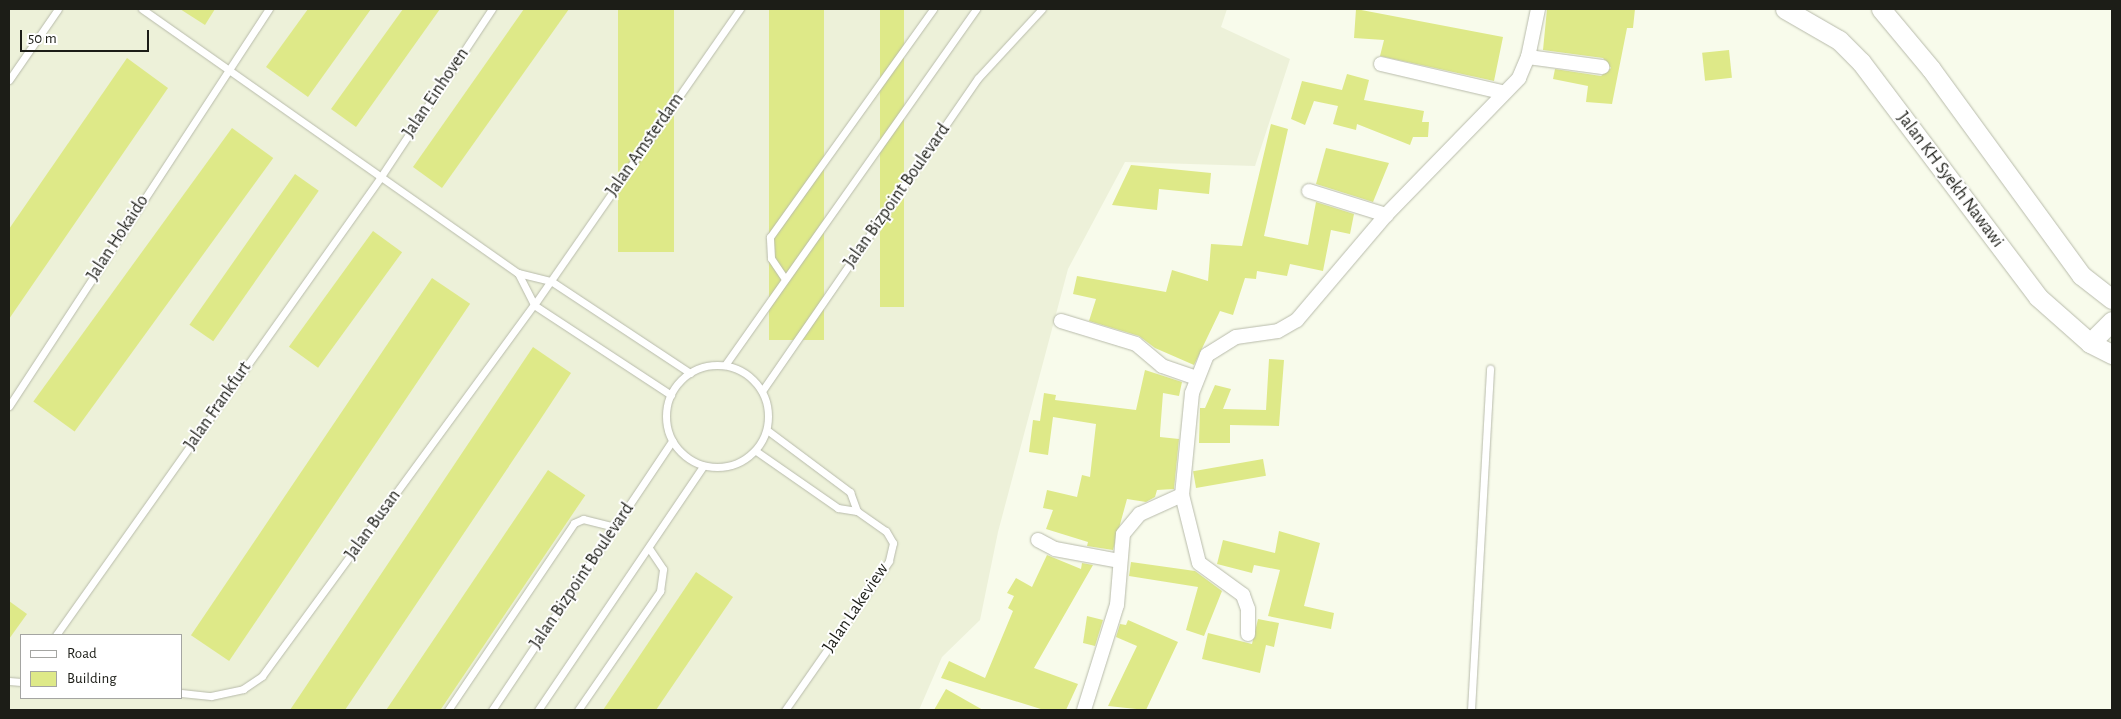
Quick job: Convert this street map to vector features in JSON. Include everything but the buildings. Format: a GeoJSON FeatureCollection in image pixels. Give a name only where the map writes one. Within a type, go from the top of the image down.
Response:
{"type":"FeatureCollection","features":[{"type":"Feature","properties":{"kind":"main road","name":"Jalan KH Syekh Nawawi"},"geometry":{"type":"LineString","coordinates":[[1785,9],[1839,40],[1861,62],[2038,297],[2090,343],[2112,354]]}},
{"type":"Feature","properties":{"kind":"main road"},"geometry":{"type":"LineString","coordinates":[[1881,9],[1931,69],[2081,275],[2112,299]]}},
{"type":"Feature","properties":{"kind":"main road"},"geometry":{"type":"LineString","coordinates":[[2090,343],[2112,321]]}},
{"type":"Feature","properties":{"kind":"street"},"geometry":{"type":"LineString","coordinates":[[1248,634],[1248,609],[1243,594],[1199,563],[1182,495],[1196,378],[1207,355],[1222,342],[1286,329],[1297,320],[1386,215],[1502,92],[1519,78],[1528,57],[1538,9]]}},
{"type":"Feature","properties":{"kind":"street"},"geometry":{"type":"LineString","coordinates":[[1528,57],[1602,66]]}},
{"type":"Feature","properties":{"kind":"street"},"geometry":{"type":"LineString","coordinates":[[1381,64],[1502,92]]}},
{"type":"Feature","properties":{"kind":"street"},"geometry":{"type":"LineString","coordinates":[[1309,191],[1386,215]]}},
{"type":"Feature","properties":{"kind":"street"},"geometry":{"type":"LineString","coordinates":[[1061,322],[1136,344],[1162,366],[1196,378]]}},
{"type":"Feature","properties":{"kind":"street"},"geometry":{"type":"LineString","coordinates":[[1084,710],[1117,605],[1119,561],[1130,523],[1182,495]]}},
{"type":"Feature","properties":{"kind":"street"},"geometry":{"type":"LineString","coordinates":[[1038,540],[1064,551],[1119,561]]}},
{"type":"Feature","properties":{"kind":"lane"},"geometry":{"type":"LineString","coordinates":[[9,80],[58,9]]}},
{"type":"Feature","properties":{"kind":"lane"},"geometry":{"type":"LineString","coordinates":[[142,9],[380,178],[518,273],[551,281],[690,373]]}},
{"type":"Feature","properties":{"kind":"lane","name":"Jalan Hokaido"},"geometry":{"type":"LineString","coordinates":[[9,406],[227,69],[270,9]]}},
{"type":"Feature","properties":{"kind":"lane","name":"Jalan Einhoven"},"geometry":{"type":"LineString","coordinates":[[380,178],[492,9]]}},
{"type":"Feature","properties":{"kind":"lane","name":"Jalan Amsterdam"},"geometry":{"type":"LineString","coordinates":[[534,305],[740,9]]}},
{"type":"Feature","properties":{"kind":"lane"},"geometry":{"type":"LineString","coordinates":[[785,279],[771,258],[770,237],[933,9]]}},
{"type":"Feature","properties":{"kind":"lane"},"geometry":{"type":"LineString","coordinates":[[725,365],[976,9]]}},
{"type":"Feature","properties":{"kind":"lane","name":"Jalan Bizpoint Boulevard"},"geometry":{"type":"LineString","coordinates":[[762,391],[978,78],[1042,9]]}},
{"type":"Feature","properties":{"kind":"lane","name":"Jalan Frankfurt"},"geometry":{"type":"LineString","coordinates":[[57,634],[380,178]]}},
{"type":"Feature","properties":{"kind":"lane"},"geometry":{"type":"LineString","coordinates":[[518,273],[534,305],[671,394]]}},
{"type":"Feature","properties":{"kind":"lane","name":"Jalan Busan"},"geometry":{"type":"LineString","coordinates":[[182,694],[211,696],[243,689],[262,676],[534,305]]}},
{"type":"Feature","properties":{"kind":"lane"},"geometry":{"type":"LineString","coordinates":[[725,365],[747,374],[762,391],[769,410],[767,430],[756,451],[740,463],[722,468],[703,466],[685,456],[672,441],[667,426],[671,394],[690,373],[725,365]]}},
{"type":"Feature","properties":{"kind":"lane"},"geometry":{"type":"LineString","coordinates":[[1471,710],[1490,369]]}},
{"type":"Feature","properties":{"kind":"lane"},"geometry":{"type":"LineString","coordinates":[[767,430],[850,492],[858,511]]}},
{"type":"Feature","properties":{"kind":"lane","name":"Jalan Bizpoint Boulevard"},"geometry":{"type":"LineString","coordinates":[[492,710],[672,441]]}},
{"type":"Feature","properties":{"kind":"lane"},"geometry":{"type":"LineString","coordinates":[[756,451],[838,508],[858,511]]}},
{"type":"Feature","properties":{"kind":"lane"},"geometry":{"type":"LineString","coordinates":[[538,710],[703,466]]}},
{"type":"Feature","properties":{"kind":"lane","name":"Jalan Lakeview"},"geometry":{"type":"LineString","coordinates":[[785,710],[889,561],[893,543],[886,532],[858,511]]}},
{"type":"Feature","properties":{"kind":"lane"},"geometry":{"type":"LineString","coordinates":[[448,710],[574,523],[583,519],[615,527]]}},
{"type":"Feature","properties":{"kind":"lane"},"geometry":{"type":"LineString","coordinates":[[578,710],[660,591],[663,569],[649,548]]}},
{"type":"Feature","properties":{"kind":"shaded area"},"geometry":{"type":"Polygon","coordinates":[[[9,9],[1227,9],[1221,27],[1290,59],[1255,166],[1125,162],[1068,269],[998,532],[980,620],[942,657],[919,710],[9,710],[9,9]]]}}]}
